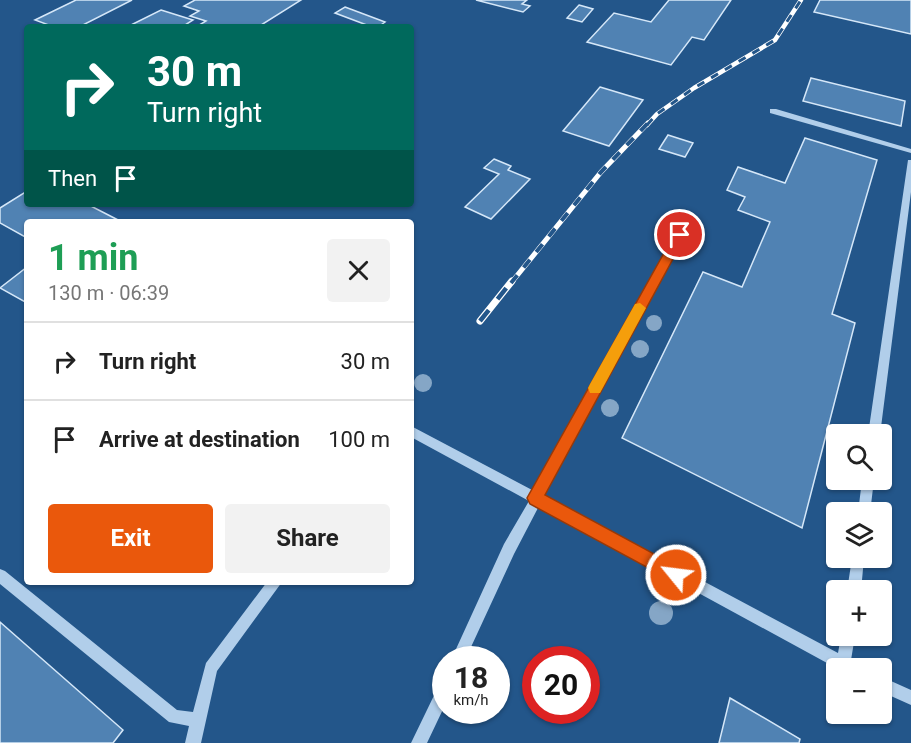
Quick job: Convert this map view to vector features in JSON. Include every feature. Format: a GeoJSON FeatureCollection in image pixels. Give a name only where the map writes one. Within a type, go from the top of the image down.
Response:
{"type":"FeatureCollection","features":[{"type":"Feature","properties":{"kind":"lane"},"geometry":{"type":"LineString","coordinates":[[773,111],[911,151]]}},
{"type":"Feature","properties":{"kind":"lane"},"geometry":{"type":"LineString","coordinates":[[875,424],[911,162]]}},
{"type":"Feature","properties":{"kind":"lane"},"geometry":{"type":"LineString","coordinates":[[464,646],[535,498],[680,235]]}},
{"type":"Feature","properties":{"kind":"lane"},"geometry":{"type":"LineString","coordinates":[[414,433],[833,658]]}},
{"type":"Feature","properties":{"kind":"lane"},"geometry":{"type":"LineString","coordinates":[[0,576],[174,717],[198,720]]}},
{"type":"Feature","properties":{"kind":"lane"},"geometry":{"type":"LineString","coordinates":[[193,743],[211,668],[273,585]]}},
{"type":"Feature","properties":{"kind":"lane"},"geometry":{"type":"LineString","coordinates":[[892,689],[911,698]]}},
{"type":"Feature","properties":{"kind":"lane"},"geometry":{"type":"LineString","coordinates":[[419,743],[432,716]]}},
{"type":"Feature","properties":{"kind":"building"},"geometry":{"type":"Polygon","coordinates":[[[76,0],[132,0],[85,24],[46,24],[35,20],[76,0]]]}},
{"type":"Feature","properties":{"kind":"building"},"geometry":{"type":"Polygon","coordinates":[[[195,0],[301,0],[263,24],[201,24],[206,21],[190,16],[199,11],[184,6],[195,0]]]}},
{"type":"Feature","properties":{"kind":"building"},"geometry":{"type":"Polygon","coordinates":[[[476,0],[527,0],[522,4],[530,6],[523,12],[476,0]]]}},
{"type":"Feature","properties":{"kind":"building"},"geometry":{"type":"Polygon","coordinates":[[[669,0],[731,0],[704,40],[692,37],[671,65],[587,42],[614,13],[651,22],[669,0]]]}},
{"type":"Feature","properties":{"kind":"building"},"geometry":{"type":"Polygon","coordinates":[[[820,0],[911,0],[911,34],[814,12],[820,0]]]}},
{"type":"Feature","properties":{"kind":"building"},"geometry":{"type":"Polygon","coordinates":[[[579,5],[593,9],[582,22],[567,18],[579,5]]]}},
{"type":"Feature","properties":{"kind":"building"},"geometry":{"type":"Polygon","coordinates":[[[345,7],[385,22],[364,24],[335,13],[345,7]]]}},
{"type":"Feature","properties":{"kind":"building"},"geometry":{"type":"Polygon","coordinates":[[[161,10],[193,20],[187,24],[133,24],[161,10]]]}},
{"type":"Feature","properties":{"kind":"building"},"geometry":{"type":"Polygon","coordinates":[[[811,78],[905,101],[901,126],[803,101],[811,78]]]}},
{"type":"Feature","properties":{"kind":"building"},"geometry":{"type":"Polygon","coordinates":[[[600,87],[643,100],[609,146],[563,131],[600,87]]]}},
{"type":"Feature","properties":{"kind":"building"},"geometry":{"type":"Polygon","coordinates":[[[668,135],[693,143],[685,157],[659,149],[668,135]]]}},
{"type":"Feature","properties":{"kind":"building"},"geometry":{"type":"Polygon","coordinates":[[[805,138],[877,160],[832,314],[855,323],[829,424],[826,424],[826,435],[802,528],[622,438],[703,272],[742,287],[770,222],[738,210],[745,197],[727,190],[738,167],[785,183],[805,138]]]}},
{"type":"Feature","properties":{"kind":"building"},"geometry":{"type":"Polygon","coordinates":[[[494,159],[511,166],[508,170],[530,179],[491,219],[465,207],[499,174],[484,168],[494,159]]]}},
{"type":"Feature","properties":{"kind":"building"},"geometry":{"type":"Polygon","coordinates":[[[24,193],[24,207],[93,207],[116,219],[24,219],[24,236],[0,223],[0,208],[24,193]]]}},
{"type":"Feature","properties":{"kind":"building"},"geometry":{"type":"Polygon","coordinates":[[[24,269],[24,301],[0,288],[24,269]]]}},
{"type":"Feature","properties":{"kind":"building"},"geometry":{"type":"Polygon","coordinates":[[[0,622],[123,730],[113,743],[0,743],[0,622]]]}},
{"type":"Feature","properties":{"kind":"building"},"geometry":{"type":"Polygon","coordinates":[[[730,698],[800,739],[799,743],[719,743],[730,698]]]}},
{"type":"Feature","properties":{"kind":"railway"},"geometry":{"type":"LineString","coordinates":[[647,125],[657,114],[694,88],[775,40],[801,0]]}},
{"type":"Feature","properties":{"kind":"railway"},"geometry":{"type":"LineString","coordinates":[[511,283],[601,172],[648,123]]}},
{"type":"Feature","properties":{"kind":"railway"},"geometry":{"type":"LineString","coordinates":[[480,321],[512,281]]}},
{"type":"Feature","properties":{"kind":"slow traffic"},"geometry":{"type":"LineString","coordinates":[[595,388],[640,308]]}},
{"type":"Feature","properties":{"kind":"route"},"geometry":{"type":"LineString","coordinates":[[676,575],[535,498],[680,235]]}}]}
